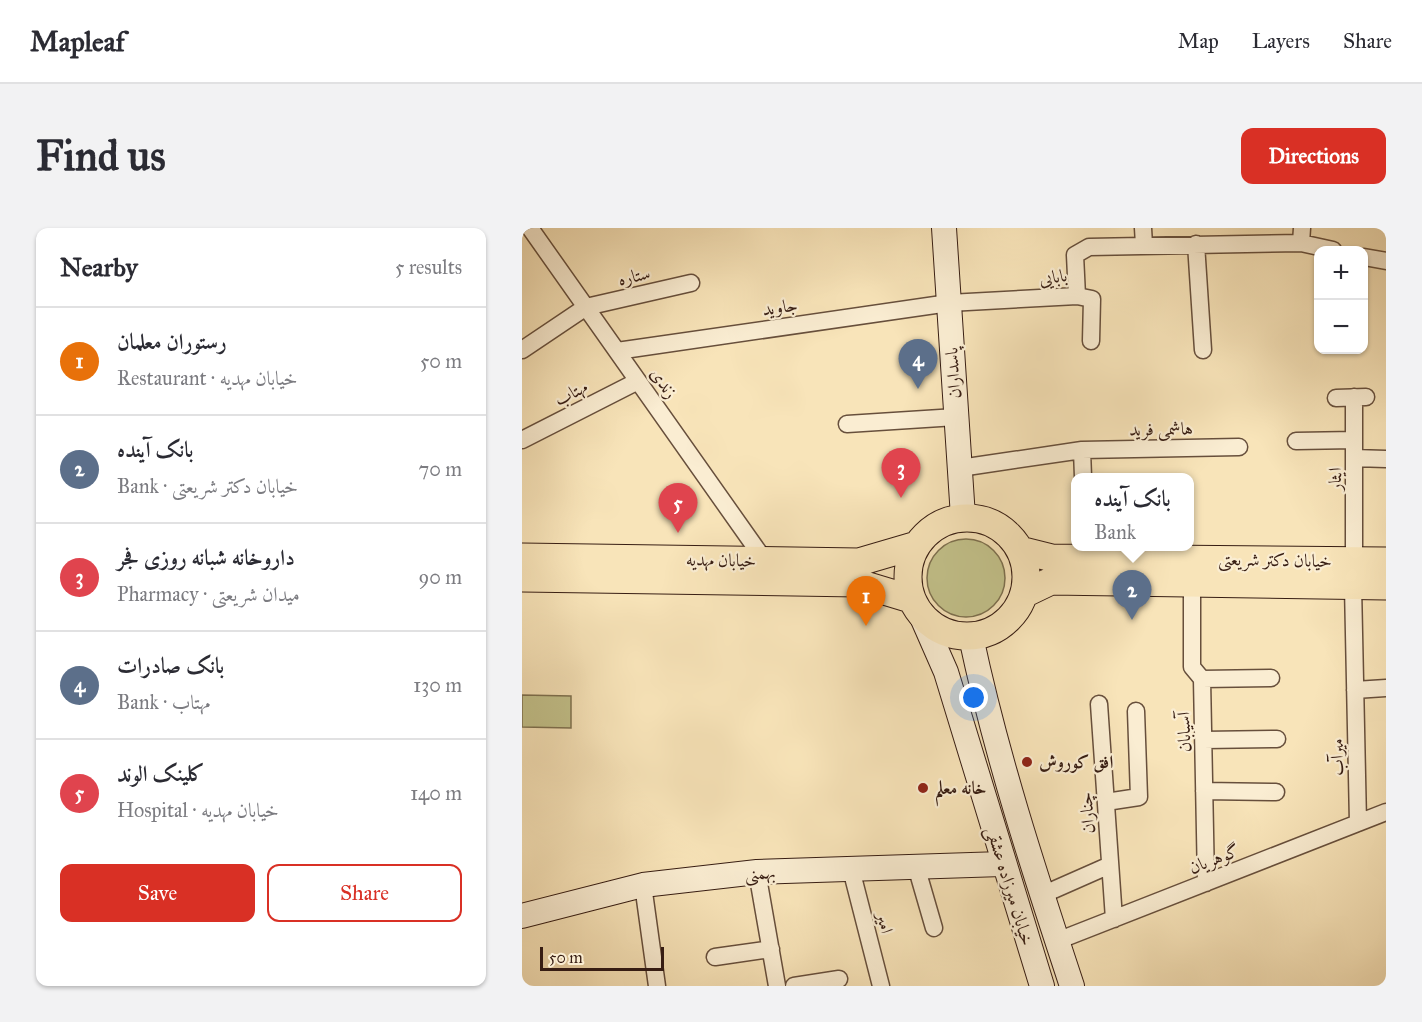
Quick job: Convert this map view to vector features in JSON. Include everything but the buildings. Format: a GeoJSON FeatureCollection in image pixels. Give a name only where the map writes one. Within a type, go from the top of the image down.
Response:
{"type":"FeatureCollection","features":[{"type":"Feature","properties":{"kind":"main road","name":"پاسداران"},"geometry":{"type":"LineString","coordinates":[[944,228],[963,517]]}},
{"type":"Feature","properties":{"kind":"main road"},"geometry":{"type":"LineString","coordinates":[[963,517],[980,519],[997,525],[1010,536],[1020,550],[1025,564],[1024,594],[1017,611],[1004,624],[988,633],[971,637],[952,635],[935,627],[916,607],[907,580],[909,562],[917,545],[937,526],[963,517]]}},
{"type":"Feature","properties":{"kind":"main road","name":"خیابان مهدیه"},"geometry":{"type":"LineString","coordinates":[[522,557],[859,562],[917,545]]}},
{"type":"Feature","properties":{"kind":"main road","name":"خیابان دکتر شریعتی"},"geometry":{"type":"LineString","coordinates":[[1020,550],[1052,558],[1353,573],[1386,586]]}},
{"type":"Feature","properties":{"kind":"main road","name":"خیابان دکتر شریعتی"},"geometry":{"type":"LineString","coordinates":[[1024,594],[1051,581],[1192,584],[1353,573],[1386,561]]}},
{"type":"Feature","properties":{"kind":"main road","name":"خیابان مهدیه"},"geometry":{"type":"LineString","coordinates":[[522,578],[858,583],[916,607]]}},
{"type":"Feature","properties":{"kind":"main road","name":"خیابان میرزاده عشقی"},"geometry":{"type":"LineString","coordinates":[[916,607],[946,672],[1002,864],[1042,986]]}},
{"type":"Feature","properties":{"kind":"main road","name":"خیابان میرزاده عشقی"},"geometry":{"type":"LineString","coordinates":[[971,637],[978,674],[1042,895],[1072,986]]}},
{"type":"Feature","properties":{"kind":"main road","name":"بهمنی"},"geometry":{"type":"LineString","coordinates":[[522,916],[643,885],[757,872],[1002,864]]}},
{"type":"Feature","properties":{"kind":"street","name":"زندی"},"geometry":{"type":"LineString","coordinates":[[530,228],[765,561]]}},
{"type":"Feature","properties":{"kind":"street"},"geometry":{"type":"LineString","coordinates":[[1143,228],[1144,245]]}},
{"type":"Feature","properties":{"kind":"street","name":"بابایی"},"geometry":{"type":"LineString","coordinates":[[949,303],[1077,296],[1075,255],[1089,247],[1196,244],[1301,235],[1324,246]]}},
{"type":"Feature","properties":{"kind":"street"},"geometry":{"type":"LineString","coordinates":[[1196,244],[1203,350]]}},
{"type":"Feature","properties":{"kind":"street"},"geometry":{"type":"LineString","coordinates":[[1368,257],[1386,261]]}},
{"type":"Feature","properties":{"kind":"street","name":"ستاره"},"geometry":{"type":"LineString","coordinates":[[586,306],[691,283]]}},
{"type":"Feature","properties":{"kind":"street"},"geometry":{"type":"LineString","coordinates":[[1077,296],[1092,299],[1091,341]]}},
{"type":"Feature","properties":{"kind":"street","name":"جاوید"},"geometry":{"type":"LineString","coordinates":[[617,351],[949,303]]}},
{"type":"Feature","properties":{"kind":"street"},"geometry":{"type":"LineString","coordinates":[[522,350],[586,306]]}},
{"type":"Feature","properties":{"kind":"street","name":"مهتاب"},"geometry":{"type":"LineString","coordinates":[[522,440],[638,381]]}},
{"type":"Feature","properties":{"kind":"street","name":"ایثار"},"geometry":{"type":"LineString","coordinates":[[1336,398],[1360,397],[1354,440],[1353,573]]}},
{"type":"Feature","properties":{"kind":"street"},"geometry":{"type":"LineString","coordinates":[[846,424],[956,417]]}},
{"type":"Feature","properties":{"kind":"street"},"geometry":{"type":"LineString","coordinates":[[1296,441],[1354,440]]}},
{"type":"Feature","properties":{"kind":"street","name":"هاشمی فرید"},"geometry":{"type":"LineString","coordinates":[[960,468],[1083,450],[1239,447]]}},
{"type":"Feature","properties":{"kind":"street"},"geometry":{"type":"LineString","coordinates":[[1083,450],[1083,473]]}},
{"type":"Feature","properties":{"kind":"street"},"geometry":{"type":"LineString","coordinates":[[1354,458],[1386,459]]}},
{"type":"Feature","properties":{"kind":"street","name":"میرآب"},"geometry":{"type":"LineString","coordinates":[[1353,573],[1358,823]]}},
{"type":"Feature","properties":{"kind":"street","name":"آسیابان"},"geometry":{"type":"LineString","coordinates":[[1192,584],[1192,667],[1202,679],[1206,883]]}},
{"type":"Feature","properties":{"kind":"street"},"geometry":{"type":"LineString","coordinates":[[1202,679],[1270,678]]}},
{"type":"Feature","properties":{"kind":"street"},"geometry":{"type":"LineString","coordinates":[[1355,690],[1386,688]]}},
{"type":"Feature","properties":{"kind":"street","name":"چناران"},"geometry":{"type":"LineString","coordinates":[[1099,704],[1114,919]]}},
{"type":"Feature","properties":{"kind":"street"},"geometry":{"type":"LineString","coordinates":[[1106,802],[1139,797],[1136,711]]}},
{"type":"Feature","properties":{"kind":"street"},"geometry":{"type":"LineString","coordinates":[[1204,740],[1277,739]]}},
{"type":"Feature","properties":{"kind":"street"},"geometry":{"type":"LineString","coordinates":[[1204,792],[1276,792]]}},
{"type":"Feature","properties":{"kind":"street","name":"گوهریان"},"geometry":{"type":"LineString","coordinates":[[1057,941],[1386,812]]}},
{"type":"Feature","properties":{"kind":"street"},"geometry":{"type":"LineString","coordinates":[[1042,895],[1110,865]]}},
{"type":"Feature","properties":{"kind":"street"},"geometry":{"type":"LineString","coordinates":[[916,867],[934,928]]}},
{"type":"Feature","properties":{"kind":"street","name":"امیر"},"geometry":{"type":"LineString","coordinates":[[851,869],[881,986]]}},
{"type":"Feature","properties":{"kind":"street"},"geometry":{"type":"LineString","coordinates":[[757,872],[777,986]]}},
{"type":"Feature","properties":{"kind":"street"},"geometry":{"type":"LineString","coordinates":[[643,885],[657,986]]}},
{"type":"Feature","properties":{"kind":"street"},"geometry":{"type":"LineString","coordinates":[[715,957],[771,949]]}},
{"type":"Feature","properties":{"kind":"street"},"geometry":{"type":"LineString","coordinates":[[794,986],[839,979]]}},
{"type":"Feature","properties":{"kind":"shaded area"},"geometry":{"type":"Polygon","coordinates":[[[966,539],[981,542],[998,556],[1005,578],[1002,593],[988,610],[966,617],[951,614],[934,600],[927,578],[930,563],[944,546],[966,539]]]}},
{"type":"Feature","properties":{"kind":"shaded area"},"geometry":{"type":"Polygon","coordinates":[[[522,695],[571,696],[571,728],[522,727],[522,695]]]}},
{"type":"Feature","properties":{"kind":"place","name":"بانک صادرات"},"geometry":{"type":"Point","coordinates":[918,389]}},
{"type":"Feature","properties":{"kind":"place","name":"داروخانه شبانه روزی فجر"},"geometry":{"type":"Point","coordinates":[901,498]}},
{"type":"Feature","properties":{"kind":"place","name":"کلینک الوند"},"geometry":{"type":"Point","coordinates":[678,533]}},
{"type":"Feature","properties":{"kind":"place","name":"بانک آینده"},"geometry":{"type":"Point","coordinates":[1132,620]}},
{"type":"Feature","properties":{"kind":"place","name":"رستوران معلمان"},"geometry":{"type":"Point","coordinates":[866,626]}},
{"type":"Feature","properties":{"kind":"place","name":"افق کوروش"},"geometry":{"type":"Point","coordinates":[1027,762]}},
{"type":"Feature","properties":{"kind":"place","name":"خانه معلم"},"geometry":{"type":"Point","coordinates":[923,788]}}]}
